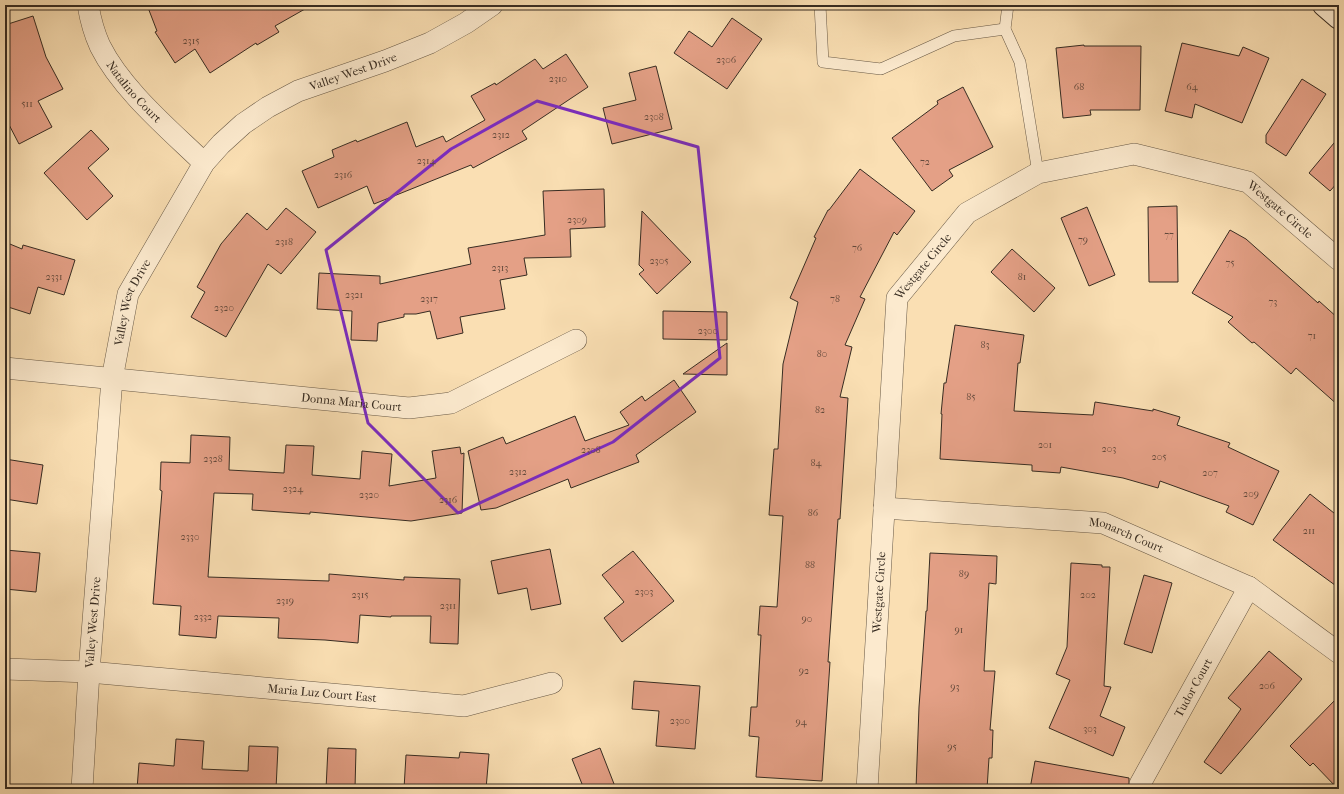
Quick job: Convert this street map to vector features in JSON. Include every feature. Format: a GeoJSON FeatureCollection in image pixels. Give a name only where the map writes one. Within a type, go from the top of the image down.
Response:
{"type":"FeatureCollection","features":[{"type":"Feature","properties":{"kind":"main road"},"geometry":{"type":"LineString","coordinates":[[1324,5],[1339,18]]}},
{"type":"Feature","properties":{"kind":"street","name":"Natalino Court"},"geometry":{"type":"LineString","coordinates":[[88,5],[100,46],[119,76],[142,102],[204,163]]}},
{"type":"Feature","properties":{"kind":"street","name":"Valley West Drive"},"geometry":{"type":"LineString","coordinates":[[82,789],[89,672],[112,379],[128,294],[204,163],[221,144],[243,124],[298,91],[385,61],[430,43],[466,23],[492,5]]}},
{"type":"Feature","properties":{"kind":"street","name":"Westgate Circle"},"geometry":{"type":"LineString","coordinates":[[867,789],[897,298],[967,213],[1038,173],[1134,154],[1248,182],[1339,260]]}},
{"type":"Feature","properties":{"kind":"street","name":"Donna Maria Court"},"geometry":{"type":"LineString","coordinates":[[5,368],[409,408],[451,403],[576,340]]}},
{"type":"Feature","properties":{"kind":"street","name":"Monarch Court"},"geometry":{"type":"LineString","coordinates":[[884,508],[1103,523],[1249,587],[1339,652]]}},
{"type":"Feature","properties":{"kind":"street","name":"Tudor Court"},"geometry":{"type":"LineString","coordinates":[[1141,789],[1140,784],[1249,587]]}},
{"type":"Feature","properties":{"kind":"street","name":"Maria Luz Court East"},"geometry":{"type":"LineString","coordinates":[[5,669],[89,672],[464,706],[552,683]]}},
{"type":"Feature","properties":{"kind":"lane"},"geometry":{"type":"LineString","coordinates":[[820,5],[823,62],[881,68],[954,36],[1005,29]]}},
{"type":"Feature","properties":{"kind":"lane"},"geometry":{"type":"LineString","coordinates":[[1008,5],[1005,29],[1020,62],[1038,173]]}},
{"type":"Feature","properties":{"kind":"highlighted area"},"geometry":{"type":"Polygon","coordinates":[[[537,101],[698,147],[720,358],[613,442],[458,513],[368,423],[326,250],[451,149],[537,101]]]}},
{"type":"Feature","properties":{"kind":"building"},"geometry":{"type":"Polygon","coordinates":[[[147,5],[312,5],[275,26],[279,32],[257,45],[256,43],[210,73],[195,49],[175,63],[155,32],[157,31],[147,5]]]}},
{"type":"Feature","properties":{"kind":"building"},"geometry":{"type":"Polygon","coordinates":[[[33,16],[46,57],[63,89],[38,101],[52,127],[19,144],[5,117],[5,25],[33,16]]]}},
{"type":"Feature","properties":{"kind":"building"},"geometry":{"type":"Polygon","coordinates":[[[732,18],[762,39],[727,89],[674,53],[689,31],[712,47],[732,18]]]}},
{"type":"Feature","properties":{"kind":"building"},"geometry":{"type":"Polygon","coordinates":[[[1182,43],[1239,56],[1243,47],[1269,58],[1242,123],[1195,104],[1192,118],[1165,111],[1182,43]]]}},
{"type":"Feature","properties":{"kind":"building"},"geometry":{"type":"Polygon","coordinates":[[[1084,45],[1141,46],[1140,110],[1090,110],[1091,115],[1063,118],[1056,48],[1084,45]]]}},
{"type":"Feature","properties":{"kind":"building"},"geometry":{"type":"Polygon","coordinates":[[[566,54],[588,87],[522,131],[527,139],[473,168],[471,165],[374,204],[367,186],[318,208],[302,171],[334,157],[332,150],[356,140],[357,142],[407,122],[416,147],[443,136],[446,142],[485,120],[471,96],[495,83],[496,85],[535,59],[543,69],[566,54]]]}},
{"type":"Feature","properties":{"kind":"building"},"geometry":{"type":"Polygon","coordinates":[[[656,66],[672,129],[612,144],[603,108],[636,100],[629,73],[656,66]]]}},
{"type":"Feature","properties":{"kind":"building"},"geometry":{"type":"Polygon","coordinates":[[[1302,79],[1326,94],[1286,156],[1266,143],[1266,135],[1302,79]]]}},
{"type":"Feature","properties":{"kind":"building"},"geometry":{"type":"Polygon","coordinates":[[[963,87],[993,147],[949,170],[953,176],[932,191],[892,138],[938,104],[937,101],[963,87]]]}},
{"type":"Feature","properties":{"kind":"building"},"geometry":{"type":"Polygon","coordinates":[[[91,130],[109,149],[88,168],[113,196],[87,220],[44,173],[91,130]]]}},
{"type":"Feature","properties":{"kind":"building"},"geometry":{"type":"Polygon","coordinates":[[[1339,137],[1339,181],[1330,191],[1309,173],[1339,137]]]}},
{"type":"Feature","properties":{"kind":"building"},"geometry":{"type":"Polygon","coordinates":[[[860,169],[915,211],[897,235],[894,232],[860,297],[865,299],[845,345],[852,347],[840,397],[848,398],[828,662],[830,662],[822,781],[756,777],[759,737],[749,736],[751,707],[757,707],[761,635],[758,635],[760,606],[777,607],[783,516],[769,515],[774,449],[778,449],[783,364],[798,302],[790,298],[816,238],[814,237],[828,210],[860,169]]]}},
{"type":"Feature","properties":{"kind":"building"},"geometry":{"type":"Polygon","coordinates":[[[604,189],[605,227],[570,229],[571,257],[524,258],[527,275],[500,280],[505,309],[460,317],[463,333],[437,339],[430,311],[416,314],[404,314],[404,317],[378,323],[377,341],[351,340],[352,311],[317,309],[319,273],[380,276],[380,284],[471,264],[468,248],[545,235],[543,191],[604,189]]]}},
{"type":"Feature","properties":{"kind":"building"},"geometry":{"type":"Polygon","coordinates":[[[1177,206],[1178,282],[1149,282],[1148,207],[1177,206]]]}},
{"type":"Feature","properties":{"kind":"building"},"geometry":{"type":"Polygon","coordinates":[[[1087,207],[1115,275],[1089,286],[1061,218],[1087,207]]]}},
{"type":"Feature","properties":{"kind":"building"},"geometry":{"type":"Polygon","coordinates":[[[286,208],[316,232],[281,274],[268,264],[226,337],[191,317],[205,292],[197,287],[221,244],[247,213],[267,230],[286,208]]]}},
{"type":"Feature","properties":{"kind":"building"},"geometry":{"type":"Polygon","coordinates":[[[642,211],[691,262],[657,294],[639,274],[644,270],[639,265],[642,211]]]}},
{"type":"Feature","properties":{"kind":"building"},"geometry":{"type":"Polygon","coordinates":[[[1230,230],[1246,239],[1318,303],[1319,301],[1339,319],[1339,406],[1296,368],[1291,374],[1254,342],[1252,343],[1228,322],[1233,317],[1192,293],[1230,230]]]}},
{"type":"Feature","properties":{"kind":"building"},"geometry":{"type":"Polygon","coordinates":[[[5,242],[22,249],[23,245],[75,260],[64,295],[38,287],[30,314],[5,306],[5,242]]]}},
{"type":"Feature","properties":{"kind":"building"},"geometry":{"type":"Polygon","coordinates":[[[1012,249],[1055,288],[1034,312],[991,272],[1012,249]]]}},
{"type":"Feature","properties":{"kind":"building"},"geometry":{"type":"Polygon","coordinates":[[[663,311],[727,312],[727,340],[663,339],[663,311]]]}},
{"type":"Feature","properties":{"kind":"building"},"geometry":{"type":"Polygon","coordinates":[[[955,325],[1024,335],[1020,363],[1018,363],[1014,411],[1093,415],[1095,402],[1153,411],[1153,409],[1180,417],[1177,425],[1230,443],[1228,447],[1279,471],[1253,525],[1226,512],[1229,506],[1160,481],[1158,488],[1123,478],[1061,467],[1060,473],[1032,471],[1032,465],[940,459],[941,414],[944,383],[946,383],[955,325]]]}},
{"type":"Feature","properties":{"kind":"building"},"geometry":{"type":"Polygon","coordinates":[[[727,343],[727,375],[683,374],[727,343]]]}},
{"type":"Feature","properties":{"kind":"building"},"geometry":{"type":"Polygon","coordinates":[[[674,380],[696,412],[636,455],[639,462],[571,488],[568,479],[496,508],[481,510],[468,451],[503,437],[506,444],[575,416],[585,441],[629,425],[620,412],[642,396],[645,401],[674,380]]]}},
{"type":"Feature","properties":{"kind":"building"},"geometry":{"type":"Polygon","coordinates":[[[191,435],[230,437],[229,470],[284,473],[286,445],[314,446],[312,475],[360,479],[362,451],[392,454],[389,486],[436,478],[432,451],[460,447],[461,454],[464,453],[462,513],[411,521],[310,512],[310,514],[252,510],[253,494],[214,493],[208,577],[329,581],[329,574],[404,580],[404,577],[460,579],[458,644],[430,643],[431,616],[391,617],[360,615],[358,643],[278,638],[279,618],[218,616],[216,638],[179,635],[181,606],[153,604],[162,491],[160,490],[161,462],[190,463],[191,435]]]}},
{"type":"Feature","properties":{"kind":"building"},"geometry":{"type":"Polygon","coordinates":[[[5,459],[43,465],[37,504],[5,499],[5,459]]]}},
{"type":"Feature","properties":{"kind":"building"},"geometry":{"type":"Polygon","coordinates":[[[1310,494],[1339,517],[1339,588],[1273,540],[1310,494]]]}},
{"type":"Feature","properties":{"kind":"building"},"geometry":{"type":"Polygon","coordinates":[[[550,549],[561,604],[531,610],[527,588],[498,594],[491,561],[550,549]]]}},
{"type":"Feature","properties":{"kind":"building"},"geometry":{"type":"Polygon","coordinates":[[[5,550],[40,553],[36,592],[5,589],[5,550]]]}},
{"type":"Feature","properties":{"kind":"building"},"geometry":{"type":"Polygon","coordinates":[[[633,551],[674,601],[622,642],[604,618],[624,602],[602,575],[633,551]]]}},
{"type":"Feature","properties":{"kind":"building"},"geometry":{"type":"Polygon","coordinates":[[[930,553],[997,556],[996,584],[989,583],[984,671],[995,671],[990,730],[993,730],[992,758],[989,758],[987,789],[916,789],[919,707],[930,553]]]}},
{"type":"Feature","properties":{"kind":"building"},"geometry":{"type":"Polygon","coordinates":[[[1071,563],[1110,567],[1104,686],[1111,687],[1100,716],[1125,727],[1113,756],[1049,728],[1070,680],[1056,674],[1067,647],[1071,563]]]}},
{"type":"Feature","properties":{"kind":"building"},"geometry":{"type":"Polygon","coordinates":[[[1144,575],[1172,583],[1152,653],[1124,644],[1144,575]]]}},
{"type":"Feature","properties":{"kind":"building"},"geometry":{"type":"Polygon","coordinates":[[[1269,651],[1302,679],[1221,774],[1204,762],[1241,709],[1228,698],[1269,651]]]}},
{"type":"Feature","properties":{"kind":"building"},"geometry":{"type":"Polygon","coordinates":[[[634,681],[700,686],[695,749],[656,746],[659,711],[632,709],[634,681]]]}},
{"type":"Feature","properties":{"kind":"building"},"geometry":{"type":"Polygon","coordinates":[[[1339,696],[1338,789],[1313,763],[1310,766],[1290,746],[1339,696]]]}},
{"type":"Feature","properties":{"kind":"building"},"geometry":{"type":"Polygon","coordinates":[[[176,739],[204,741],[202,769],[248,771],[249,746],[278,747],[276,789],[137,789],[139,763],[174,766],[176,739]]]}},
{"type":"Feature","properties":{"kind":"building"},"geometry":{"type":"Polygon","coordinates":[[[328,748],[356,749],[355,789],[326,789],[328,748]]]}},
{"type":"Feature","properties":{"kind":"building"},"geometry":{"type":"Polygon","coordinates":[[[600,748],[616,789],[584,789],[572,759],[600,748]]]}},
{"type":"Feature","properties":{"kind":"building"},"geometry":{"type":"Polygon","coordinates":[[[460,752],[489,754],[486,789],[404,789],[406,755],[459,758],[460,752]]]}},
{"type":"Feature","properties":{"kind":"building"},"geometry":{"type":"Polygon","coordinates":[[[1035,761],[1129,778],[1129,789],[1030,789],[1035,761]]]}}]}
